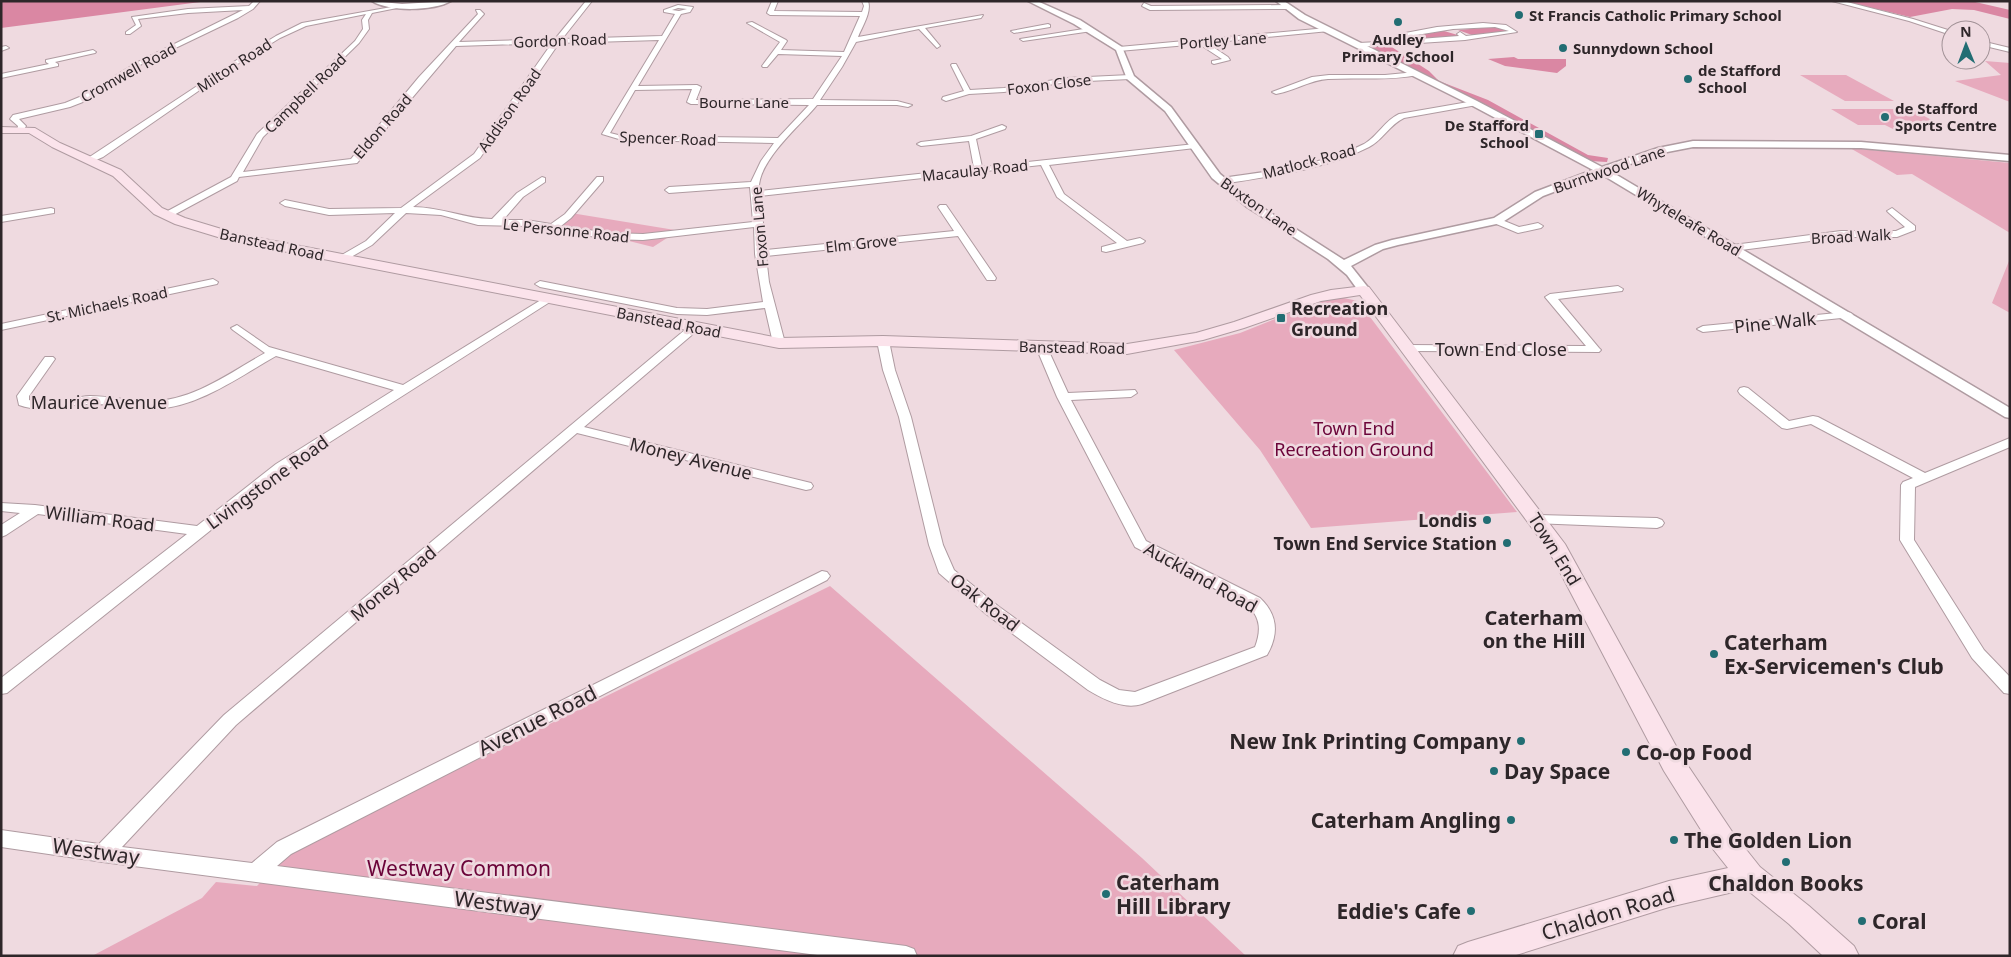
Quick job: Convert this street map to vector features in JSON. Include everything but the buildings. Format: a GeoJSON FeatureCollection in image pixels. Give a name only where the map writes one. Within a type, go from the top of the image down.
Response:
{"type":"FeatureCollection","features":[{"type":"Feature","properties":{"kind":"main road","name":"Banstead Road"},"geometry":{"type":"LineString","coordinates":[[1,130],[31,130],[56,146],[117,173],[158,210],[180,221],[236,238],[659,321],[696,326],[758,340],[803,344],[883,341],[1127,349],[1163,345],[1204,336],[1319,295],[1347,290],[1364,290]]}},
{"type":"Feature","properties":{"kind":"main road","name":"Town End"},"geometry":{"type":"LineString","coordinates":[[1364,290],[1538,520],[1563,558],[1673,764],[1723,841],[1750,876],[1844,956]]}},
{"type":"Feature","properties":{"kind":"main road","name":"Chaldon Road"},"geometry":{"type":"LineString","coordinates":[[1468,956],[1669,894],[1750,876]]}},
{"type":"Feature","properties":{"kind":"street"},"geometry":{"type":"LineString","coordinates":[[128,33],[139,25],[134,18],[188,11],[251,8],[257,1]]}},
{"type":"Feature","properties":{"kind":"street"},"geometry":{"type":"LineString","coordinates":[[375,1],[395,7],[444,2]]}},
{"type":"Feature","properties":{"kind":"street","name":"Addison Road"},"geometry":{"type":"LineString","coordinates":[[344,258],[369,243],[404,210],[477,156],[558,40],[589,1]]}},
{"type":"Feature","properties":{"kind":"street"},"geometry":{"type":"LineString","coordinates":[[775,1],[770,13],[864,14]]}},
{"type":"Feature","properties":{"kind":"street","name":"Foxon Lane"},"geometry":{"type":"LineString","coordinates":[[779,342],[760,254],[754,184],[759,170],[781,141],[816,101],[846,54],[854,40],[867,6],[865,1]]}},
{"type":"Feature","properties":{"kind":"street"},"geometry":{"type":"LineString","coordinates":[[1031,1],[1077,22],[1119,49]]}},
{"type":"Feature","properties":{"kind":"street","name":"Whyteleafe Road"},"geometry":{"type":"LineString","coordinates":[[1279,1],[1327,30],[1474,103],[1624,182],[2010,414]]}},
{"type":"Feature","properties":{"kind":"street"},"geometry":{"type":"LineString","coordinates":[[1835,1],[1911,20],[1941,30]]}},
{"type":"Feature","properties":{"kind":"street"},"geometry":{"type":"LineString","coordinates":[[1144,5],[1150,8],[1287,7]]}},
{"type":"Feature","properties":{"kind":"street","name":"Milton Road"},"geometry":{"type":"LineString","coordinates":[[88,160],[100,155],[278,37],[304,24],[395,7]]}},
{"type":"Feature","properties":{"kind":"street","name":"Cromwell Road"},"geometry":{"type":"LineString","coordinates":[[20,129],[22,126],[14,119],[16,117],[85,98],[138,64],[251,8]]}},
{"type":"Feature","properties":{"kind":"street","name":"Eldon Road"},"geometry":{"type":"LineString","coordinates":[[168,215],[227,184],[238,175],[354,161],[422,79],[481,14],[478,11]]}},
{"type":"Feature","properties":{"kind":"street","name":"Campbell Road"},"geometry":{"type":"LineString","coordinates":[[238,175],[260,136],[357,42],[366,29],[365,20],[370,12]]}},
{"type":"Feature","properties":{"kind":"street","name":"Spencer Road"},"geometry":{"type":"LineString","coordinates":[[679,13],[606,134],[622,138],[781,141]]}},
{"type":"Feature","properties":{"kind":"street"},"geometry":{"type":"LineString","coordinates":[[854,40],[982,16]]}},
{"type":"Feature","properties":{"kind":"street"},"geometry":{"type":"LineString","coordinates":[[1014,31],[1077,22]]}},
{"type":"Feature","properties":{"kind":"street"},"geometry":{"type":"LineString","coordinates":[[750,23],[784,41],[765,66]]}},
{"type":"Feature","properties":{"kind":"street","name":"Whyteleafe Road"},"geometry":{"type":"LineString","coordinates":[[1359,45],[1465,38],[1514,32],[1508,27],[1494,25],[1442,29],[1402,35],[1403,40],[1399,42]]}},
{"type":"Feature","properties":{"kind":"street"},"geometry":{"type":"LineString","coordinates":[[920,27],[937,46]]}},
{"type":"Feature","properties":{"kind":"street","name":"Whyteleafe Road"},"geometry":{"type":"LineString","coordinates":[[1442,29],[1457,32],[1465,38]]}},
{"type":"Feature","properties":{"kind":"street"},"geometry":{"type":"LineString","coordinates":[[1027,47],[1022,38],[1090,30]]}},
{"type":"Feature","properties":{"kind":"street","name":"Portley Lane"},"geometry":{"type":"LineString","coordinates":[[1119,49],[1327,30]]}},
{"type":"Feature","properties":{"kind":"street","name":"Gordon Road"},"geometry":{"type":"LineString","coordinates":[[455,44],[664,38]]}},
{"type":"Feature","properties":{"kind":"street"},"geometry":{"type":"LineString","coordinates":[[1199,41],[1226,58],[1226,60],[1214,62]]}},
{"type":"Feature","properties":{"kind":"street"},"geometry":{"type":"LineString","coordinates":[[1991,45],[2010,50]]}},
{"type":"Feature","properties":{"kind":"street","name":"Buxton Lane"},"geometry":{"type":"LineString","coordinates":[[1119,49],[1130,77],[1168,109],[1209,168],[1222,181],[1251,204],[1344,265],[1364,290]]}},
{"type":"Feature","properties":{"kind":"street"},"geometry":{"type":"LineString","coordinates":[[1,76],[56,64],[48,61],[93,52]]}},
{"type":"Feature","properties":{"kind":"street"},"geometry":{"type":"LineString","coordinates":[[777,52],[846,54]]}},
{"type":"Feature","properties":{"kind":"street"},"geometry":{"type":"LineString","coordinates":[[954,65],[968,92]]}},
{"type":"Feature","properties":{"kind":"street"},"geometry":{"type":"LineString","coordinates":[[1276,92],[1288,90],[1312,79],[1329,76],[1385,77],[1416,74]]}},
{"type":"Feature","properties":{"kind":"street","name":"Foxon Close"},"geometry":{"type":"LineString","coordinates":[[946,99],[968,92],[1004,90],[1067,80],[1130,77]]}},
{"type":"Feature","properties":{"kind":"street","name":"Bourne Lane"},"geometry":{"type":"LineString","coordinates":[[633,88],[697,87],[691,102],[816,101]]}},
{"type":"Feature","properties":{"kind":"street"},"geometry":{"type":"LineString","coordinates":[[816,101],[896,102],[908,105]]}},
{"type":"Feature","properties":{"kind":"street","name":"Matlock Road"},"geometry":{"type":"LineString","coordinates":[[1222,181],[1328,159],[1368,145],[1375,140],[1387,125],[1399,116],[1474,103]]}},
{"type":"Feature","properties":{"kind":"street"},"geometry":{"type":"LineString","coordinates":[[921,144],[972,138],[1002,127]]}},
{"type":"Feature","properties":{"kind":"street"},"geometry":{"type":"LineString","coordinates":[[972,138],[977,153],[976,162],[978,170]]}},
{"type":"Feature","properties":{"kind":"street","name":"Burntwood Lane"},"geometry":{"type":"LineString","coordinates":[[1344,265],[1379,247],[1396,242],[1497,221],[1510,216],[1526,200],[1539,194],[1661,150],[1681,146],[1709,144],[1861,145],[2010,158]]}},
{"type":"Feature","properties":{"kind":"street","name":"Macaulay Road"},"geometry":{"type":"LineString","coordinates":[[756,194],[1195,146]]}},
{"type":"Feature","properties":{"kind":"street"},"geometry":{"type":"LineString","coordinates":[[1044,163],[1060,195],[1124,244]]}},
{"type":"Feature","properties":{"kind":"street"},"geometry":{"type":"LineString","coordinates":[[553,227],[568,216],[600,179]]}},
{"type":"Feature","properties":{"kind":"street"},"geometry":{"type":"LineString","coordinates":[[493,223],[502,216],[520,195],[542,180]]}},
{"type":"Feature","properties":{"kind":"street"},"geometry":{"type":"LineString","coordinates":[[669,190],[754,184]]}},
{"type":"Feature","properties":{"kind":"street","name":"Le Personne Road"},"geometry":{"type":"LineString","coordinates":[[285,203],[329,212],[404,210],[441,212],[466,220],[493,223],[526,223],[609,236],[643,237],[758,224]]}},
{"type":"Feature","properties":{"kind":"street"},"geometry":{"type":"LineString","coordinates":[[943,207],[991,278]]}},
{"type":"Feature","properties":{"kind":"street"},"geometry":{"type":"LineString","coordinates":[[1,219],[52,211]]}},
{"type":"Feature","properties":{"kind":"street","name":"Broad Walk"},"geometry":{"type":"LineString","coordinates":[[1734,248],[1841,234],[1897,234],[1912,228],[1892,211]]}},
{"type":"Feature","properties":{"kind":"street"},"geometry":{"type":"LineString","coordinates":[[1497,221],[1518,230],[1538,226]]}},
{"type":"Feature","properties":{"kind":"street","name":"Elm Grove"},"geometry":{"type":"LineString","coordinates":[[760,254],[962,233]]}},
{"type":"Feature","properties":{"kind":"street"},"geometry":{"type":"LineString","coordinates":[[1106,248],[1140,241]]}},
{"type":"Feature","properties":{"kind":"street","name":"St. Michaels Road"},"geometry":{"type":"LineString","coordinates":[[1,327],[213,282]]}},
{"type":"Feature","properties":{"kind":"street"},"geometry":{"type":"LineString","coordinates":[[540,284],[677,311],[706,312],[770,304]]}},
{"type":"Feature","properties":{"kind":"street"},"geometry":{"type":"LineString","coordinates":[[1595,350],[1550,297],[1618,289]]}},
{"type":"Feature","properties":{"kind":"street","name":"Livingstone Road"},"geometry":{"type":"LineString","coordinates":[[1,688],[281,467],[549,298]]}},
{"type":"Feature","properties":{"kind":"street","name":"Pine Walk"},"geometry":{"type":"LineString","coordinates":[[1703,329],[1847,315]]}},
{"type":"Feature","properties":{"kind":"street","name":"Money Road"},"geometry":{"type":"LineString","coordinates":[[103,853],[230,720],[696,326]]}},
{"type":"Feature","properties":{"kind":"street"},"geometry":{"type":"LineString","coordinates":[[237,328],[265,349],[404,388]]}},
{"type":"Feature","properties":{"kind":"street","name":"Oak Road"},"geometry":{"type":"LineString","coordinates":[[883,341],[889,370],[905,417],[936,545],[946,573],[992,610],[1109,695],[1122,699],[1136,699],[1151,694]]}},
{"type":"Feature","properties":{"kind":"street","name":"Auckland Road"},"geometry":{"type":"LineString","coordinates":[[1042,347],[1063,397],[1140,544],[1245,598],[1264,612],[1267,642],[1260,651],[1151,694]]}},
{"type":"Feature","properties":{"kind":"street","name":"Town End Close"},"geometry":{"type":"LineString","coordinates":[[1407,348],[1595,350]]}},
{"type":"Feature","properties":{"kind":"street","name":"Maurice Avenue"},"geometry":{"type":"LineString","coordinates":[[49,359],[23,396],[23,402],[29,405],[44,405],[91,400],[158,405],[198,394],[274,352]]}},
{"type":"Feature","properties":{"kind":"street"},"geometry":{"type":"LineString","coordinates":[[1744,391],[1787,425],[1813,420],[1924,478]]}},
{"type":"Feature","properties":{"kind":"street"},"geometry":{"type":"LineString","coordinates":[[1063,397],[1131,393]]}},
{"type":"Feature","properties":{"kind":"street","name":"Money Avenue"},"geometry":{"type":"LineString","coordinates":[[576,429],[806,486]]}},
{"type":"Feature","properties":{"kind":"street"},"geometry":{"type":"LineString","coordinates":[[2010,442],[1908,485],[1906,540],[1978,654],[2010,688]]}},
{"type":"Feature","properties":{"kind":"street","name":"William Road"},"geometry":{"type":"LineString","coordinates":[[1,507],[199,531]]}},
{"type":"Feature","properties":{"kind":"street"},"geometry":{"type":"LineString","coordinates":[[1,532],[35,510]]}},
{"type":"Feature","properties":{"kind":"street"},"geometry":{"type":"LineString","coordinates":[[1538,520],[1657,523]]}},
{"type":"Feature","properties":{"kind":"street","name":"Avenue Road"},"geometry":{"type":"LineString","coordinates":[[257,871],[284,848],[822,576]]}},
{"type":"Feature","properties":{"kind":"street","name":"Westway"},"geometry":{"type":"LineString","coordinates":[[1,838],[103,853],[257,871],[906,956]]}},
{"type":"Feature","properties":{"kind":"green space"},"geometry":{"type":"Polygon","coordinates":[[[1991,61],[2010,63],[2010,102],[1955,81],[2001,75],[1991,66],[1991,61]]]}},
{"type":"Feature","properties":{"kind":"green space"},"geometry":{"type":"Polygon","coordinates":[[[1800,75],[1846,75],[1894,101],[1845,101],[1800,75]]]}},
{"type":"Feature","properties":{"kind":"green space","name":"de Stafford Sports Centre"},"geometry":{"type":"Polygon","coordinates":[[[1831,109],[1911,109],[1943,126],[1926,126],[1931,130],[1893,129],[1885,125],[1858,125],[1831,109]]]}},
{"type":"Feature","properties":{"kind":"green space"},"geometry":{"type":"Polygon","coordinates":[[[1850,148],[2010,163],[2010,233],[1912,174],[1897,175],[1850,148]]]}},
{"type":"Feature","properties":{"kind":"green space"},"geometry":{"type":"Polygon","coordinates":[[[571,213],[687,232],[667,238],[653,247],[609,236],[553,227],[571,213]]]}},
{"type":"Feature","properties":{"kind":"green space"},"geometry":{"type":"Polygon","coordinates":[[[2010,261],[2010,313],[1992,303],[2010,261]]]}},
{"type":"Feature","properties":{"kind":"green space","name":"Town End Recreation Ground"},"geometry":{"type":"Polygon","coordinates":[[[1339,297],[1358,301],[1517,512],[1311,528],[1260,450],[1174,350],[1240,333],[1328,298],[1339,297]]]}},
{"type":"Feature","properties":{"kind":"green space","name":"Westway Common"},"geometry":{"type":"Polygon","coordinates":[[[830,586],[1142,858],[1246,956],[92,956],[202,898],[216,882],[257,886],[288,853],[830,586]]]}},
{"type":"Feature","properties":{"kind":"shaded area"},"geometry":{"type":"Polygon","coordinates":[[[1,1],[208,1],[1,28],[1,1]]]}},
{"type":"Feature","properties":{"kind":"shaded area"},"geometry":{"type":"Polygon","coordinates":[[[1843,1],[1971,1],[2010,10],[2010,19],[1974,10],[1952,9],[1910,17],[1843,1]]]}},
{"type":"Feature","properties":{"kind":"shaded area"},"geometry":{"type":"Polygon","coordinates":[[[1501,27],[1508,31],[1472,35],[1458,30],[1501,27]]]}},
{"type":"Feature","properties":{"kind":"shaded area"},"geometry":{"type":"Polygon","coordinates":[[[1444,31],[1461,36],[1410,40],[1406,37],[1420,33],[1444,31]]]}},
{"type":"Feature","properties":{"kind":"shaded area"},"geometry":{"type":"Polygon","coordinates":[[[1387,44],[1429,71],[1439,81],[1488,100],[1588,155],[1608,158],[1607,162],[1589,161],[1366,47],[1368,45],[1387,44]]]}},
{"type":"Feature","properties":{"kind":"shaded area"},"geometry":{"type":"Polygon","coordinates":[[[1514,57],[1518,59],[1566,59],[1566,66],[1557,73],[1505,66],[1488,59],[1514,57]]]}},
{"type":"Feature","properties":{"kind":"place","name":"St Francis Catholic Primary School"},"geometry":{"type":"Point","coordinates":[1519,15]}},
{"type":"Feature","properties":{"kind":"place","name":"Audley Primary School"},"geometry":{"type":"Point","coordinates":[1398,22]}},
{"type":"Feature","properties":{"kind":"place","name":"Sunnydown School"},"geometry":{"type":"Point","coordinates":[1563,48]}},
{"type":"Feature","properties":{"kind":"place","name":"de Stafford School"},"geometry":{"type":"Point","coordinates":[1688,79]}},
{"type":"Feature","properties":{"kind":"place","name":"de Stafford Sports Centre"},"geometry":{"type":"Point","coordinates":[1885,117]}},
{"type":"Feature","properties":{"kind":"place","name":"De Stafford School"},"geometry":{"type":"Point","coordinates":[1539,134]}},
{"type":"Feature","properties":{"kind":"place","name":"Recreation Ground"},"geometry":{"type":"Point","coordinates":[1281,318]}},
{"type":"Feature","properties":{"kind":"place","name":"Londis"},"geometry":{"type":"Point","coordinates":[1487,520]}},
{"type":"Feature","properties":{"kind":"place","name":"Town End Service Station"},"geometry":{"type":"Point","coordinates":[1507,543]}},
{"type":"Feature","properties":{"kind":"place","name":"Caterham Ex-Servicemen's Club"},"geometry":{"type":"Point","coordinates":[1714,654]}},
{"type":"Feature","properties":{"kind":"place","name":"New Ink Printing Company"},"geometry":{"type":"Point","coordinates":[1521,741]}},
{"type":"Feature","properties":{"kind":"place","name":"Co-op Food"},"geometry":{"type":"Point","coordinates":[1626,752]}},
{"type":"Feature","properties":{"kind":"place","name":"Day Space"},"geometry":{"type":"Point","coordinates":[1494,771]}},
{"type":"Feature","properties":{"kind":"place","name":"Caterham Angling"},"geometry":{"type":"Point","coordinates":[1511,820]}},
{"type":"Feature","properties":{"kind":"place","name":"The Golden Lion"},"geometry":{"type":"Point","coordinates":[1674,840]}},
{"type":"Feature","properties":{"kind":"place","name":"Chaldon Books"},"geometry":{"type":"Point","coordinates":[1786,862]}},
{"type":"Feature","properties":{"kind":"place","name":"Caterham Hill Library"},"geometry":{"type":"Point","coordinates":[1106,894]}},
{"type":"Feature","properties":{"kind":"place","name":"Eddie's Cafe"},"geometry":{"type":"Point","coordinates":[1471,911]}},
{"type":"Feature","properties":{"kind":"place","name":"Coral"},"geometry":{"type":"Point","coordinates":[1862,921]}},
{"type":"Feature","properties":{"kind":"district","name":"Caterham on the Hill"},"geometry":{"type":"Point","coordinates":[1534,628]}}]}
